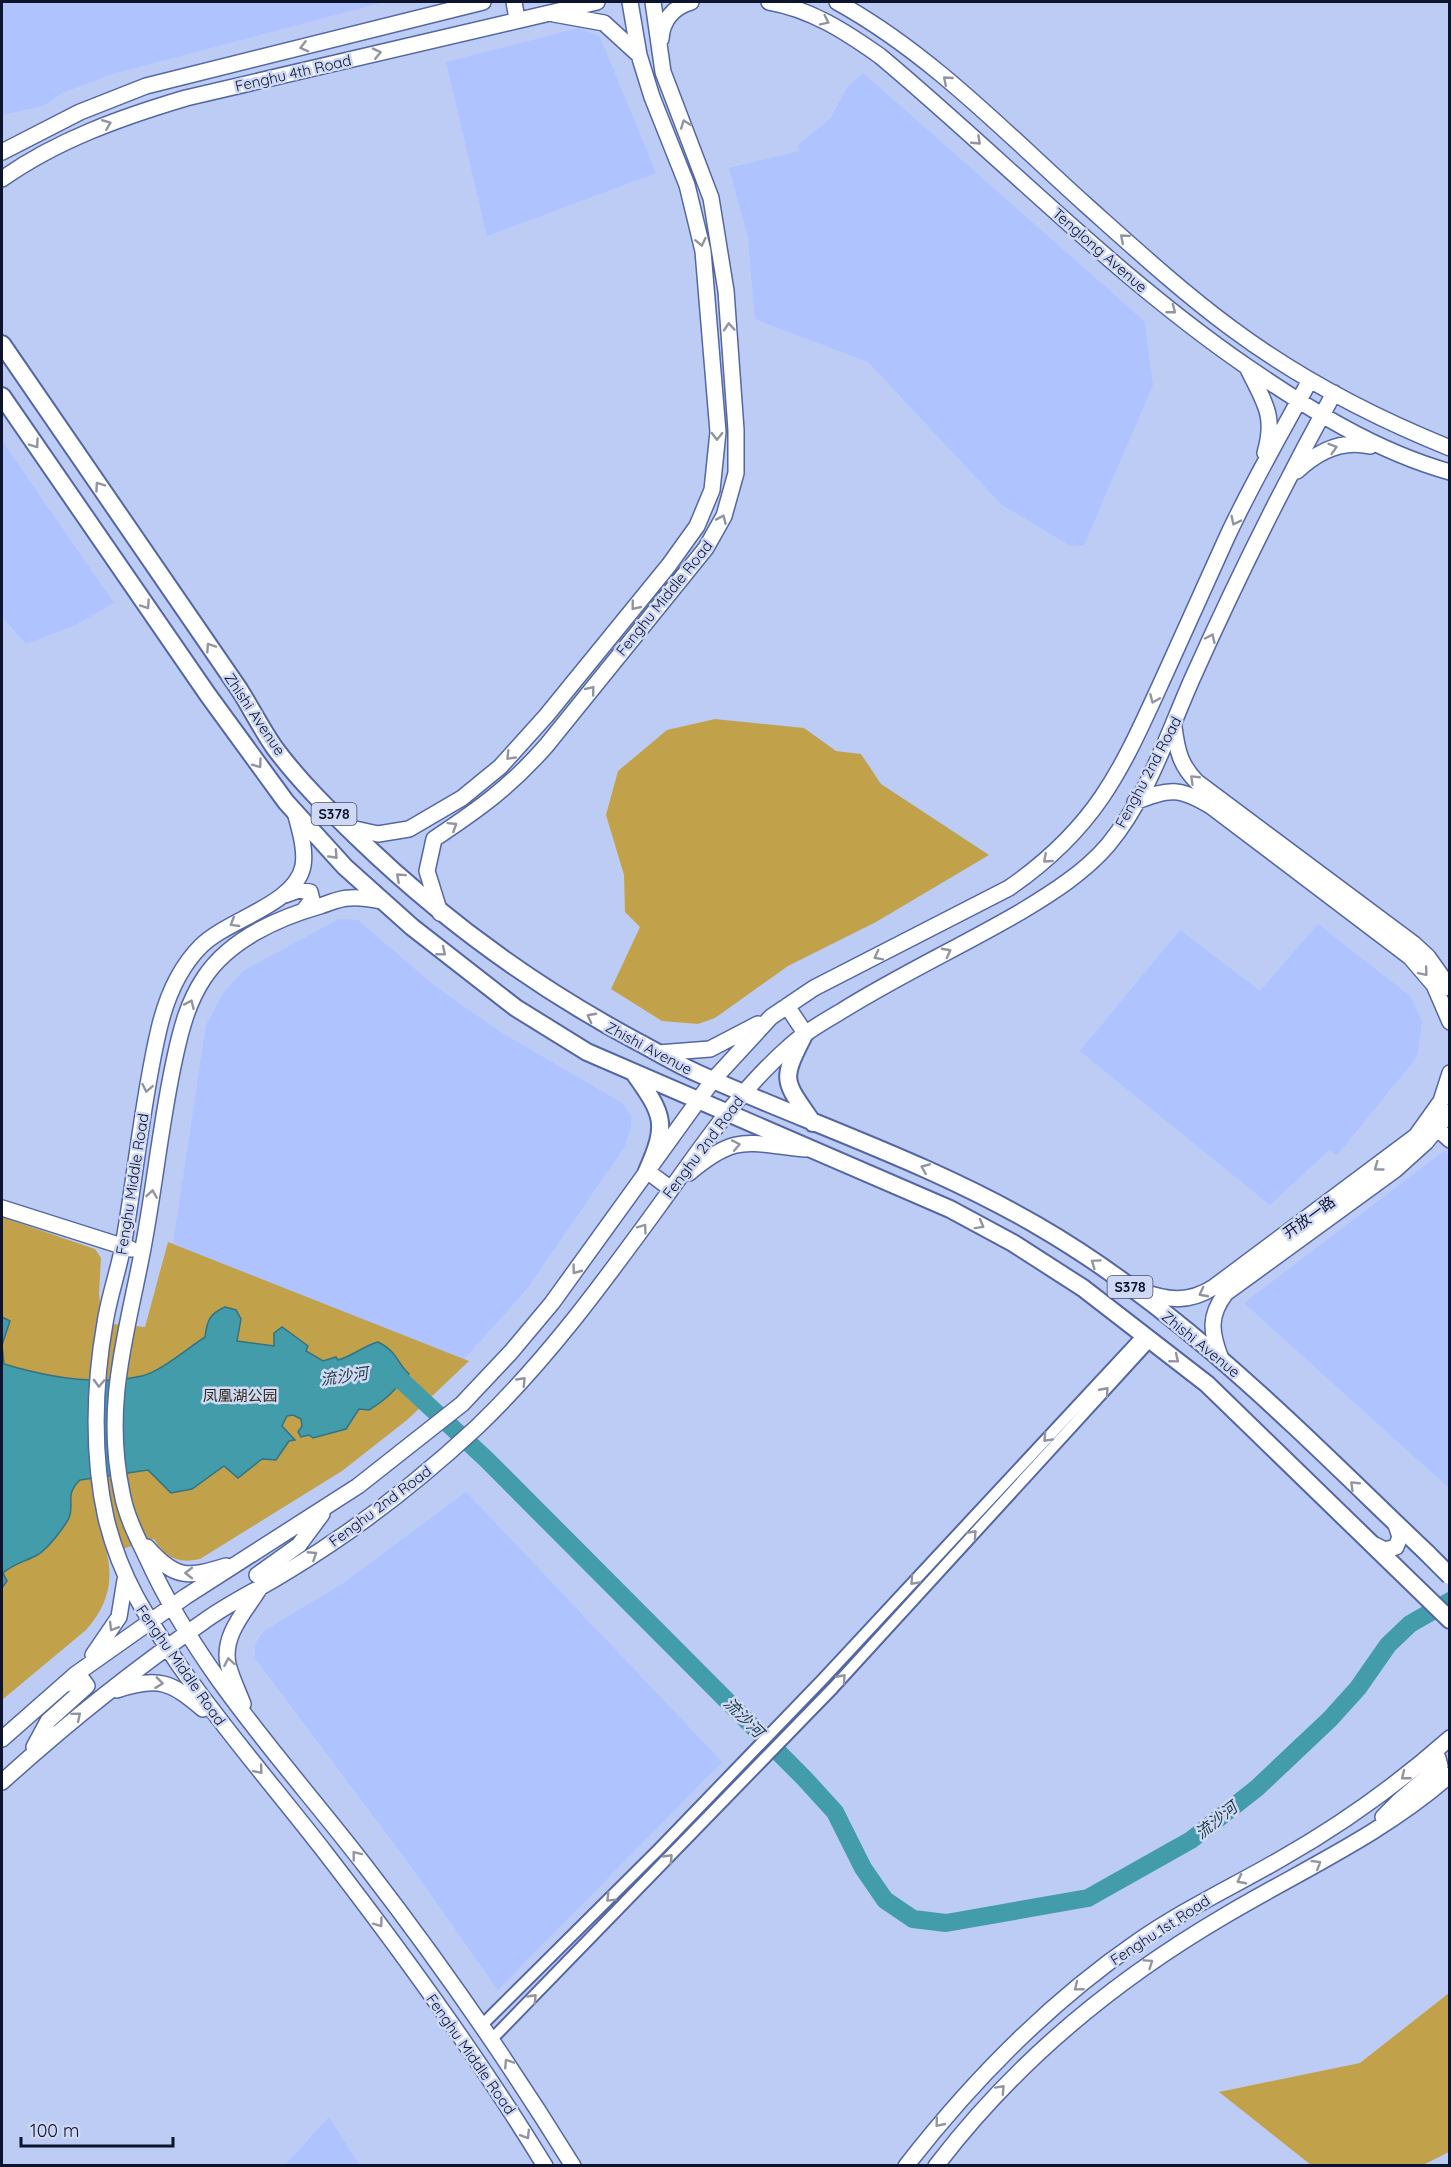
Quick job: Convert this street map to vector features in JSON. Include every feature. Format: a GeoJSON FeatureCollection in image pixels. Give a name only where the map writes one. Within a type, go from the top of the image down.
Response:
{"type":"FeatureCollection","features":[{"type":"Feature","properties":{"kind":"main road","name":"Zhishi Avenue"},"geometry":{"type":"LineString","coordinates":[[2,344],[239,689],[275,748],[346,827],[440,913],[518,971],[658,1053],[813,1124],[948,1178],[1039,1227],[1131,1288],[1221,1359],[1449,1576]]}},
{"type":"Feature","properties":{"kind":"main road","name":"Zhishi Avenue"},"geometry":{"type":"LineString","coordinates":[[2,396],[208,695],[295,812],[381,900],[463,969],[516,1008],[587,1052],[950,1209],[1013,1243],[1083,1288],[1207,1384],[1375,1545],[1449,1620]]}},
{"type":"Feature","properties":{"kind":"main road"},"geometry":{"type":"LineString","coordinates":[[806,1033],[790,1062],[787,1082],[790,1091],[813,1124]]}},
{"type":"Feature","properties":{"kind":"main road"},"geometry":{"type":"LineString","coordinates":[[634,1072],[660,1116],[659,1144],[647,1171]]}},
{"type":"Feature","properties":{"kind":"street","name":"Fenghu 4th Road"},"geometry":{"type":"LineString","coordinates":[[2,152],[80,112],[156,83],[432,8],[483,2]]}},
{"type":"Feature","properties":{"kind":"street"},"geometry":{"type":"LineString","coordinates":[[514,2],[517,19]]}},
{"type":"Feature","properties":{"kind":"street","name":"Fenghu 4th Road"},"geometry":{"type":"LineString","coordinates":[[6,176],[77,137],[148,110],[542,12],[597,2]]}},
{"type":"Feature","properties":{"kind":"street","name":"Fenghu Middle Road"},"geometry":{"type":"LineString","coordinates":[[346,827],[388,834],[409,829],[483,783],[519,747],[685,544],[697,526],[712,490],[718,432],[703,251],[687,185],[652,97],[639,55],[630,2]]}},
{"type":"Feature","properties":{"kind":"street","name":"Fenghu Middle Road"},"geometry":{"type":"LineString","coordinates":[[434,839],[476,812],[524,771],[706,548],[724,516],[732,493],[736,473],[736,430],[721,245],[711,198],[663,72],[653,2]]}},
{"type":"Feature","properties":{"kind":"street"},"geometry":{"type":"LineString","coordinates":[[663,72],[662,30],[674,10],[691,2]]}},
{"type":"Feature","properties":{"kind":"street","name":"Tenglong Avenue"},"geometry":{"type":"LineString","coordinates":[[770,2],[818,17],[842,29],[880,56],[1135,283],[1220,348],[1298,402],[1396,453],[1449,472]]}},
{"type":"Feature","properties":{"kind":"street","name":"Tenglong Avenue"},"geometry":{"type":"LineString","coordinates":[[837,2],[870,20],[926,62],[1089,208],[1233,330],[1310,380],[1392,425],[1443,446]]}},
{"type":"Feature","properties":{"kind":"street"},"geometry":{"type":"LineString","coordinates":[[542,12],[604,23],[639,55]]}},
{"type":"Feature","properties":{"kind":"street"},"geometry":{"type":"LineString","coordinates":[[652,97],[671,89]]}},
{"type":"Feature","properties":{"kind":"street"},"geometry":{"type":"LineString","coordinates":[[2,159],[6,176]]}},
{"type":"Feature","properties":{"kind":"street"},"geometry":{"type":"LineString","coordinates":[[1220,348],[1233,330]]}},
{"type":"Feature","properties":{"kind":"street"},"geometry":{"type":"LineString","coordinates":[[1246,366],[1270,416],[1269,434],[1260,469]]}},
{"type":"Feature","properties":{"kind":"street","name":"Fenghu 2nd Road"},"geometry":{"type":"LineString","coordinates":[[2,1739],[76,1674],[170,1607],[330,1505],[462,1404],[511,1352],[552,1303],[713,1080],[771,1017],[814,988],[1009,888],[1031,873],[1080,827],[1100,803],[1126,760],[1260,469],[1310,380]]}},
{"type":"Feature","properties":{"kind":"street","name":"Fenghu 2nd Road"},"geometry":{"type":"LineString","coordinates":[[2,1782],[103,1695],[167,1647],[262,1584],[283,1575],[378,1510],[443,1458],[481,1423],[530,1372],[574,1320],[726,1113],[788,1047],[806,1033],[884,985],[1041,900],[1086,866],[1108,845],[1135,802],[1174,727],[1215,630],[1287,482],[1334,393]]}},
{"type":"Feature","properties":{"kind":"street"},"geometry":{"type":"LineString","coordinates":[[1287,482],[1311,458],[1337,446],[1362,444],[1396,453]]}},
{"type":"Feature","properties":{"kind":"street"},"geometry":{"type":"LineString","coordinates":[[1428,466],[1443,446]]}},
{"type":"Feature","properties":{"kind":"street"},"geometry":{"type":"LineString","coordinates":[[1174,727],[1179,758],[1183,767],[1197,782],[1413,944],[1428,957],[1449,988]]}},
{"type":"Feature","properties":{"kind":"street"},"geometry":{"type":"LineString","coordinates":[[1135,802],[1171,790],[1191,794],[1212,807],[1410,957],[1434,985],[1449,1022]]}},
{"type":"Feature","properties":{"kind":"street"},"geometry":{"type":"LineString","coordinates":[[285,895],[303,865],[303,844],[295,812]]}},
{"type":"Feature","properties":{"kind":"street"},"geometry":{"type":"LineString","coordinates":[[421,823],[417,835],[426,841],[434,839],[427,871],[440,913]]}},
{"type":"Feature","properties":{"kind":"street"},"geometry":{"type":"LineString","coordinates":[[285,895],[299,890],[310,892],[312,900],[304,910]]}},
{"type":"Feature","properties":{"kind":"street","name":"Fenghu Middle Road"},"geometry":{"type":"LineString","coordinates":[[285,895],[236,921],[203,944],[189,960],[172,991],[159,1028],[145,1099],[123,1247],[105,1325],[99,1372],[97,1449],[103,1502],[116,1551],[136,1600],[149,1622],[221,1724],[286,1802],[374,1916],[463,2041],[545,2166]]}},
{"type":"Feature","properties":{"kind":"street","name":"Fenghu Middle Road"},"geometry":{"type":"LineString","coordinates":[[381,900],[346,898],[304,910],[241,941],[223,956],[203,979],[185,1015],[173,1065],[143,1252],[125,1328],[115,1403],[116,1448],[122,1496],[136,1534],[170,1607],[187,1634],[251,1721],[375,1879],[482,2025],[573,2166]]}},
{"type":"Feature","properties":{"kind":"street"},"geometry":{"type":"LineString","coordinates":[[788,1006],[806,1033]]}},
{"type":"Feature","properties":{"kind":"street"},"geometry":{"type":"LineString","coordinates":[[658,1053],[710,1049],[771,1017]]}},
{"type":"Feature","properties":{"kind":"street","name":"开放一路"},"geometry":{"type":"LineString","coordinates":[[1131,1288],[1158,1297],[1181,1300],[1198,1296],[1214,1287],[1416,1136],[1441,1101],[1449,1073]]}},
{"type":"Feature","properties":{"kind":"street","name":"开放一路"},"geometry":{"type":"LineString","coordinates":[[1221,1359],[1211,1323],[1218,1303],[1226,1293],[1395,1170],[1438,1129],[1449,1112]]}},
{"type":"Feature","properties":{"kind":"street"},"geometry":{"type":"LineString","coordinates":[[1438,1129],[1449,1140]]}},
{"type":"Feature","properties":{"kind":"street"},"geometry":{"type":"LineString","coordinates":[[647,1171],[671,1189],[708,1157],[728,1146],[759,1143],[812,1149]]}},
{"type":"Feature","properties":{"kind":"street"},"geometry":{"type":"LineString","coordinates":[[2,1208],[143,1252]]}},
{"type":"Feature","properties":{"kind":"street"},"geometry":{"type":"LineString","coordinates":[[482,2025],[792,1712],[1148,1337]]}},
{"type":"Feature","properties":{"kind":"street"},"geometry":{"type":"LineString","coordinates":[[492,2039],[801,1720],[1148,1337]]}},
{"type":"Feature","properties":{"kind":"street"},"geometry":{"type":"LineString","coordinates":[[283,1575],[261,1579],[257,1575],[299,1545],[330,1505]]}},
{"type":"Feature","properties":{"kind":"street"},"geometry":{"type":"LineString","coordinates":[[1375,1545],[1385,1550],[1396,1547],[1400,1537],[1396,1525]]}},
{"type":"Feature","properties":{"kind":"street"},"geometry":{"type":"LineString","coordinates":[[136,1534],[159,1562],[175,1573],[193,1574],[245,1560]]}},
{"type":"Feature","properties":{"kind":"street"},"geometry":{"type":"LineString","coordinates":[[76,1674],[102,1644],[119,1617],[125,1584],[116,1551]]}},
{"type":"Feature","properties":{"kind":"street"},"geometry":{"type":"LineString","coordinates":[[234,1740],[251,1721],[228,1665],[227,1653],[234,1626],[262,1584]]}},
{"type":"Feature","properties":{"kind":"street"},"geometry":{"type":"LineString","coordinates":[[26,1760],[48,1721],[87,1686],[82,1679],[62,1686]]}},
{"type":"Feature","properties":{"kind":"street"},"geometry":{"type":"LineString","coordinates":[[103,1695],[136,1684],[160,1682],[181,1691],[221,1724]]}},
{"type":"Feature","properties":{"kind":"street","name":"Fenghu 1st Road"},"geometry":{"type":"LineString","coordinates":[[906,2166],[955,2104],[998,2057],[1095,1973],[1194,1905],[1342,1822],[1425,1760],[1449,1738]]}},
{"type":"Feature","properties":{"kind":"street"},"geometry":{"type":"LineString","coordinates":[[1367,1835],[1398,1801],[1440,1766],[1438,1758],[1425,1760]]}},
{"type":"Feature","properties":{"kind":"street","name":"Fenghu 1st Road"},"geometry":{"type":"LineString","coordinates":[[936,2166],[1001,2088],[1053,2037],[1098,1999],[1184,1940],[1367,1835],[1413,1804],[1449,1775]]}},
{"type":"Feature","properties":{"kind":"shaded area"},"geometry":{"type":"Polygon","coordinates":[[[2,2],[384,2],[112,74],[62,93],[43,106],[2,115],[2,2]]]}},
{"type":"Feature","properties":{"kind":"shaded area"},"geometry":{"type":"Polygon","coordinates":[[[579,28],[600,37],[656,173],[487,236],[446,62],[579,28]]]}},
{"type":"Feature","properties":{"kind":"shaded area"},"geometry":{"type":"Polygon","coordinates":[[[863,73],[1144,321],[1153,385],[1084,545],[1071,546],[1002,505],[868,362],[755,319],[748,237],[729,168],[800,151],[798,145],[831,118],[846,89],[863,73]]]}},
{"type":"Feature","properties":{"kind":"shaded area"},"geometry":{"type":"Polygon","coordinates":[[[2,441],[114,603],[73,626],[26,644],[2,617],[2,441]]]}},
{"type":"Feature","properties":{"kind":"shaded area"},"geometry":{"type":"Polygon","coordinates":[[[339,919],[358,920],[436,987],[502,1033],[622,1103],[631,1115],[631,1127],[625,1146],[527,1289],[464,1359],[173,1244],[206,1025],[224,992],[243,971],[339,919]]]}},
{"type":"Feature","properties":{"kind":"shaded area"},"geometry":{"type":"Polygon","coordinates":[[[1318,924],[1411,997],[1422,1022],[1417,1057],[1337,1155],[1329,1150],[1270,1205],[1080,1051],[1180,930],[1260,991],[1318,924]]]}},
{"type":"Feature","properties":{"kind":"shaded area"},"geometry":{"type":"Polygon","coordinates":[[[1444,1151],[1450,1156],[1449,1488],[1244,1303],[1444,1151]]]}},
{"type":"Feature","properties":{"kind":"shaded area"},"geometry":{"type":"Polygon","coordinates":[[[466,1492],[722,1762],[498,1990],[407,1861],[255,1658],[255,1644],[264,1631],[342,1584],[466,1492]]]}},
{"type":"Feature","properties":{"kind":"shaded area"},"geometry":{"type":"Polygon","coordinates":[[[329,2117],[359,2165],[285,2165],[329,2117]]]}},
{"type":"Feature","properties":{"kind":"green space"},"geometry":{"type":"Polygon","coordinates":[[[715,719],[804,728],[836,751],[861,754],[881,784],[989,855],[876,922],[788,966],[715,1018],[698,1024],[662,1021],[611,989],[640,927],[625,912],[624,875],[606,815],[618,771],[667,730],[715,719]]]}},
{"type":"Feature","properties":{"kind":"green space","name":"凤凰湖公园"},"geometry":{"type":"Polygon","coordinates":[[[2,1217],[95,1249],[101,1258],[99,1294],[103,1323],[145,1327],[168,1242],[469,1361],[407,1420],[342,1471],[200,1559],[185,1561],[173,1558],[163,1551],[154,1539],[107,1554],[109,1585],[99,1613],[86,1630],[2,1700],[2,1217]]]}},
{"type":"Feature","properties":{"kind":"green space"},"geometry":{"type":"Polygon","coordinates":[[[1449,1993],[1449,2152],[1423,2165],[1311,2165],[1219,2092],[1360,2063],[1449,1993]]]}},
{"type":"Feature","properties":{"kind":"water"},"geometry":{"type":"Polygon","coordinates":[[[225,1307],[236,1310],[241,1319],[237,1341],[274,1346],[274,1333],[282,1327],[308,1346],[306,1351],[323,1361],[336,1357],[338,1360],[378,1342],[393,1353],[409,1374],[391,1394],[369,1410],[359,1409],[346,1429],[313,1438],[309,1435],[301,1437],[298,1432],[302,1426],[301,1419],[293,1415],[287,1416],[282,1426],[295,1440],[289,1441],[276,1460],[262,1459],[238,1478],[224,1466],[192,1489],[171,1493],[148,1470],[80,1480],[72,1490],[71,1513],[63,1527],[39,1554],[3,1573],[7,1581],[2,1588],[2,1345],[4,1364],[72,1379],[125,1379],[149,1374],[205,1337],[210,1319],[215,1312],[225,1307]]]}},
{"type":"Feature","properties":{"kind":"water"},"geometry":{"type":"Polygon","coordinates":[[[2,1317],[10,1321],[2,1345],[2,1317]]]}},
{"type":"Feature","properties":{"kind":"waterway","name":"流沙河"},"geometry":{"type":"LineString","coordinates":[[379,1373],[402,1381],[486,1459],[804,1778],[835,1812],[863,1868],[885,1900],[913,1919],[946,1923],[1088,1898],[1191,1840],[1257,1788],[1330,1719],[1358,1688],[1388,1645],[1410,1624],[1450,1601]]}}]}
